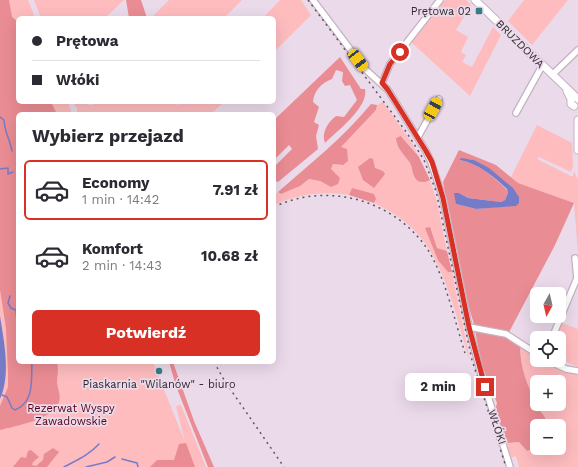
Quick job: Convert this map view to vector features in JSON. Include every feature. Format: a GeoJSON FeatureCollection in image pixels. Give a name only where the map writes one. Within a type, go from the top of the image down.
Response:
{"type":"FeatureCollection","features":[{"type":"Feature","properties":{"kind":"street","name":"WŁÓKI"},"geometry":{"type":"LineString","coordinates":[[313,0],[365,69],[388,90],[432,162],[443,198],[469,327],[488,400],[510,467]]}},
{"type":"Feature","properties":{"kind":"street"},"geometry":{"type":"LineString","coordinates":[[382,83],[390,64],[440,0]]}},
{"type":"Feature","properties":{"kind":"street","name":"BRUZDOWA"},"geometry":{"type":"LineString","coordinates":[[475,0],[542,66],[571,92],[575,101],[578,120],[578,150]]}},
{"type":"Feature","properties":{"kind":"street"},"geometry":{"type":"LineString","coordinates":[[552,75],[578,50]]}},
{"type":"Feature","properties":{"kind":"street"},"geometry":{"type":"LineString","coordinates":[[516,113],[542,66]]}},
{"type":"Feature","properties":{"kind":"street"},"geometry":{"type":"LineString","coordinates":[[418,137],[439,99]]}},
{"type":"Feature","properties":{"kind":"street"},"geometry":{"type":"LineString","coordinates":[[555,331],[577,278],[575,258]]}},
{"type":"Feature","properties":{"kind":"street"},"geometry":{"type":"LineString","coordinates":[[469,327],[508,335],[530,349]]}},
{"type":"Feature","properties":{"kind":"street"},"geometry":{"type":"LineString","coordinates":[[562,367],[578,371]]}},
{"type":"Feature","properties":{"kind":"green space","name":"Rezerwat Wyspy Zawadowskie"},"geometry":{"type":"Polygon","coordinates":[[[0,0],[28,0],[34,16],[16,16],[16,104],[69,104],[71,112],[16,112],[16,364],[154,364],[185,442],[176,406],[181,405],[206,467],[0,467],[0,0]]]}},
{"type":"Feature","properties":{"kind":"green space"},"geometry":{"type":"Polygon","coordinates":[[[34,0],[124,0],[107,16],[40,16],[34,0]]]}},
{"type":"Feature","properties":{"kind":"green space"},"geometry":{"type":"Polygon","coordinates":[[[169,0],[242,0],[226,16],[153,16],[169,0]]]}},
{"type":"Feature","properties":{"kind":"green space"},"geometry":{"type":"Polygon","coordinates":[[[280,0],[301,0],[311,15],[276,50],[276,16],[265,16],[280,0]]]}},
{"type":"Feature","properties":{"kind":"green space"},"geometry":{"type":"Polygon","coordinates":[[[445,0],[466,0],[471,5],[456,30],[468,37],[461,52],[466,55],[462,62],[472,67],[493,27],[501,35],[470,96],[411,42],[445,0]]]}},
{"type":"Feature","properties":{"kind":"green space"},"geometry":{"type":"Polygon","coordinates":[[[524,0],[568,0],[532,45],[508,21],[524,0]]]}},
{"type":"Feature","properties":{"kind":"green space"},"geometry":{"type":"Polygon","coordinates":[[[383,102],[412,143],[419,157],[402,136],[396,143],[411,164],[415,178],[424,182],[430,180],[437,202],[447,251],[437,248],[425,228],[448,272],[452,272],[470,361],[451,298],[439,267],[422,239],[406,223],[374,203],[376,199],[352,188],[349,195],[329,193],[311,194],[292,198],[276,204],[276,194],[278,192],[281,194],[300,186],[309,179],[320,181],[331,187],[331,169],[333,164],[343,165],[340,147],[376,110],[377,105],[383,102]]]}},
{"type":"Feature","properties":{"kind":"green space"},"geometry":{"type":"Polygon","coordinates":[[[74,104],[222,104],[213,112],[77,112],[77,108],[74,104]]]}},
{"type":"Feature","properties":{"kind":"green space"},"geometry":{"type":"Polygon","coordinates":[[[537,125],[572,143],[573,167],[571,172],[539,157],[537,159],[571,176],[573,176],[574,171],[578,180],[578,253],[574,203],[518,183],[511,177],[537,125]]]}},
{"type":"Feature","properties":{"kind":"green space"},"geometry":{"type":"Polygon","coordinates":[[[562,323],[578,329],[578,367],[566,362],[566,331],[559,331],[562,323]]]}},
{"type":"Feature","properties":{"kind":"green space"},"geometry":{"type":"Polygon","coordinates":[[[520,344],[530,351],[530,367],[558,367],[578,374],[578,467],[519,467],[516,456],[510,458],[507,443],[519,442],[527,451],[530,450],[530,455],[566,455],[566,419],[546,419],[540,411],[566,411],[566,375],[530,375],[530,393],[522,364],[520,344]]]}},
{"type":"Feature","properties":{"kind":"shaded area"},"geometry":{"type":"Polygon","coordinates":[[[0,0],[9,0],[12,17],[16,20],[16,104],[52,104],[56,112],[16,112],[16,364],[57,364],[57,383],[60,397],[56,408],[50,413],[34,421],[0,430],[0,406],[8,387],[8,374],[6,328],[0,290],[0,0]]]}},
{"type":"Feature","properties":{"kind":"shaded area"},"geometry":{"type":"Polygon","coordinates":[[[126,0],[141,0],[146,16],[129,16],[126,0]]]}},
{"type":"Feature","properties":{"kind":"shaded area"},"geometry":{"type":"Polygon","coordinates":[[[340,57],[361,89],[365,89],[365,96],[357,111],[325,143],[324,135],[330,121],[336,116],[344,117],[357,100],[350,85],[345,86],[342,81],[343,72],[336,70],[332,79],[319,88],[315,94],[313,102],[319,107],[314,122],[319,125],[316,136],[318,149],[278,182],[276,181],[276,165],[292,149],[289,145],[276,158],[276,118],[340,57]]]}},
{"type":"Feature","properties":{"kind":"shaded area"},"geometry":{"type":"Polygon","coordinates":[[[371,104],[377,105],[376,110],[341,147],[347,149],[348,161],[343,165],[333,164],[331,169],[340,178],[338,184],[331,187],[320,181],[309,179],[300,186],[281,194],[278,192],[338,139],[371,104]]]}},
{"type":"Feature","properties":{"kind":"shaded area"},"geometry":{"type":"Polygon","coordinates":[[[401,136],[419,157],[430,180],[421,182],[416,179],[410,163],[397,145],[396,138],[401,136]]]}},
{"type":"Feature","properties":{"kind":"shaded area"},"geometry":{"type":"Polygon","coordinates":[[[459,150],[496,165],[518,183],[574,203],[555,245],[533,287],[530,287],[530,292],[507,336],[520,344],[521,361],[530,390],[530,411],[540,411],[545,419],[530,419],[530,450],[527,451],[519,442],[507,443],[495,410],[497,403],[481,363],[474,324],[467,301],[443,182],[459,150]],[[460,160],[473,164],[491,175],[507,190],[508,193],[505,200],[501,202],[468,198],[459,193],[456,199],[456,204],[476,209],[509,206],[515,192],[513,189],[496,174],[471,160],[460,160]]]}},
{"type":"Feature","properties":{"kind":"shaded area"},"geometry":{"type":"Polygon","coordinates":[[[370,158],[373,159],[375,168],[383,171],[385,174],[374,188],[363,180],[358,167],[370,158]]]}},
{"type":"Feature","properties":{"kind":"shaded area"},"geometry":{"type":"Polygon","coordinates":[[[352,188],[374,194],[376,199],[374,203],[349,195],[352,188]]]}},
{"type":"Feature","properties":{"kind":"shaded area"},"geometry":{"type":"Polygon","coordinates":[[[430,227],[437,248],[447,251],[452,272],[448,272],[438,260],[425,228],[430,227]]]}},
{"type":"Feature","properties":{"kind":"shaded area"},"geometry":{"type":"Polygon","coordinates":[[[170,364],[174,365],[194,421],[214,467],[208,467],[176,386],[170,364]]]}},
{"type":"Feature","properties":{"kind":"shaded area"},"geometry":{"type":"Polygon","coordinates":[[[186,443],[195,467],[150,467],[157,460],[174,460],[179,444],[186,443]]]}},
{"type":"Feature","properties":{"kind":"shaded area"},"geometry":{"type":"Polygon","coordinates":[[[53,448],[59,452],[47,467],[13,467],[21,457],[26,458],[28,451],[31,450],[39,457],[33,462],[32,465],[36,466],[43,460],[44,454],[53,448]]]}},
{"type":"Feature","properties":{"kind":"water"},"geometry":{"type":"Polygon","coordinates":[[[461,158],[474,160],[489,168],[513,188],[519,197],[519,203],[516,206],[476,209],[456,204],[454,193],[459,193],[468,198],[501,202],[505,200],[508,193],[507,189],[491,175],[473,164],[460,160],[461,158]]]}},
{"type":"Feature","properties":{"kind":"water"},"geometry":{"type":"Polygon","coordinates":[[[0,316],[5,347],[6,369],[0,399],[0,316]]]}},
{"type":"Feature","properties":{"kind":"waterway"},"geometry":{"type":"LineString","coordinates":[[0,117],[4,120],[12,151]]}},
{"type":"Feature","properties":{"kind":"waterway"},"geometry":{"type":"LineString","coordinates":[[0,169],[8,168],[8,174],[13,172]]}},
{"type":"Feature","properties":{"kind":"waterway"},"geometry":{"type":"LineString","coordinates":[[10,296],[8,303],[11,308],[16,310]]}},
{"type":"Feature","properties":{"kind":"waterway"},"geometry":{"type":"LineString","coordinates":[[2,395],[7,397],[12,408],[15,410],[26,402],[31,389],[32,364]]}},
{"type":"Feature","properties":{"kind":"waterway"},"geometry":{"type":"LineString","coordinates":[[64,467],[78,460],[99,444]]}},
{"type":"Feature","properties":{"kind":"waterway"},"geometry":{"type":"LineString","coordinates":[[86,467],[107,462],[115,457]]}},
{"type":"Feature","properties":{"kind":"waterway"},"geometry":{"type":"LineString","coordinates":[[122,459],[137,463],[138,467]]}},
{"type":"Feature","properties":{"kind":"railway"},"geometry":{"type":"LineString","coordinates":[[308,0],[407,133],[424,160],[436,191],[472,360],[506,467]]}},
{"type":"Feature","properties":{"kind":"railway"},"geometry":{"type":"LineString","coordinates":[[276,206],[296,199],[318,196],[340,196],[362,201],[382,209],[401,221],[418,237],[437,266],[465,353]]}},
{"type":"Feature","properties":{"kind":"railway"},"geometry":{"type":"LineString","coordinates":[[215,364],[224,380],[284,467]]}},
{"type":"Feature","properties":{"kind":"place","name":"Prętowa 02"},"geometry":{"type":"Point","coordinates":[479,11]}},
{"type":"Feature","properties":{"kind":"place","name":"Piaskarnia \"Wilanów\" - biuro"},"geometry":{"type":"Point","coordinates":[159,371]}},
{"type":"Feature","properties":{"kind":"route"},"geometry":{"type":"LineString","coordinates":[[400,52],[390,64],[382,83],[418,137],[432,162],[443,198],[469,327],[485,387]]}}]}
